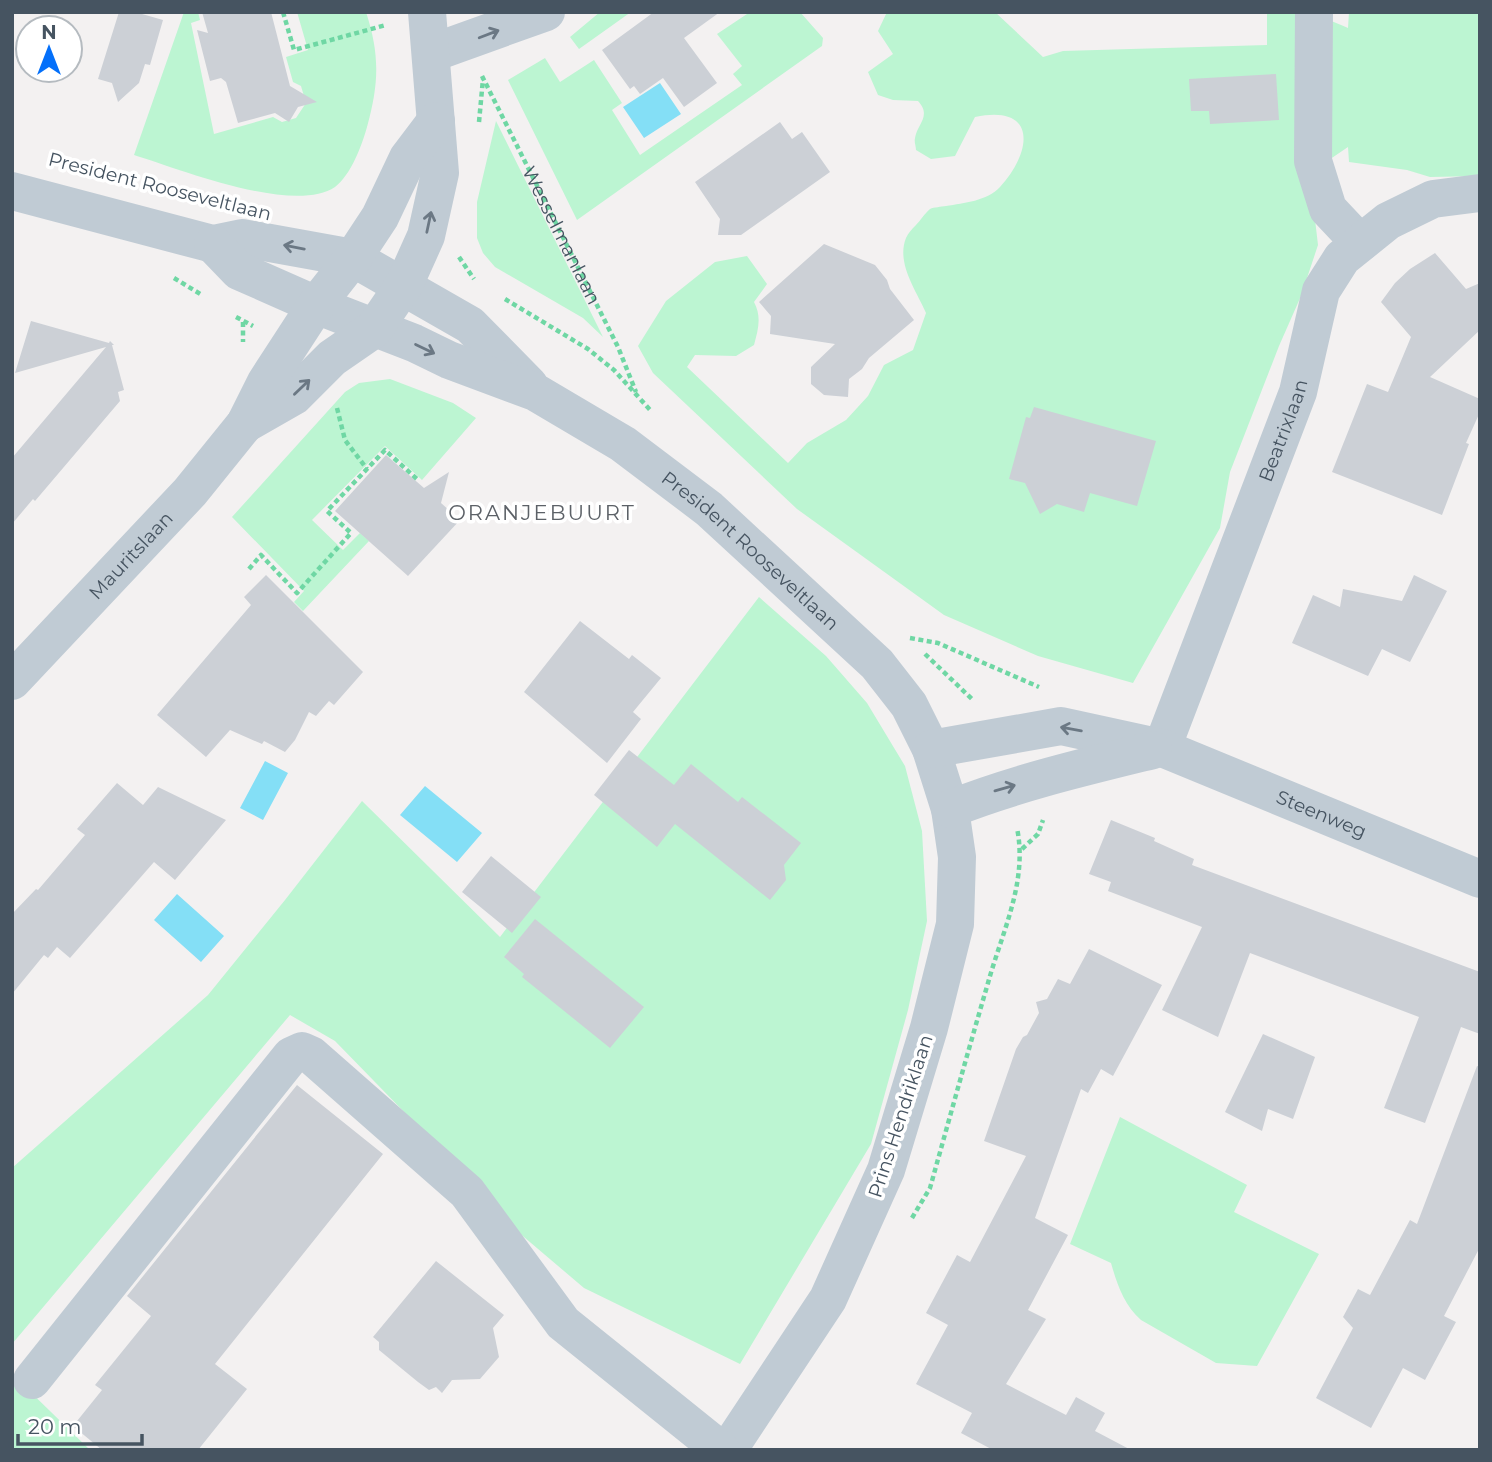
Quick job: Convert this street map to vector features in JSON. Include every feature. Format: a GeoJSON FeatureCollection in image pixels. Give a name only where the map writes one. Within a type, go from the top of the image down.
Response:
{"type":"FeatureCollection","features":[{"type":"Feature","properties":{"kind":"street"},"geometry":{"type":"LineString","coordinates":[[374,329],[404,285],[426,236],[440,173],[427,12]]}},
{"type":"Feature","properties":{"kind":"street"},"geometry":{"type":"LineString","coordinates":[[432,53],[546,12]]}},
{"type":"Feature","properties":{"kind":"street"},"geometry":{"type":"LineString","coordinates":[[1314,12],[1313,162],[1328,209],[1360,243]]}},
{"type":"Feature","properties":{"kind":"street"},"geometry":{"type":"LineString","coordinates":[[353,258],[380,218],[408,158],[436,121]]}},
{"type":"Feature","properties":{"kind":"street","name":"President Rooseveltlaan"},"geometry":{"type":"LineString","coordinates":[[12,191],[213,244],[242,237],[353,258],[470,325],[535,392]]}},
{"type":"Feature","properties":{"kind":"street","name":"Beatrixlaan"},"geometry":{"type":"LineString","coordinates":[[1161,748],[1297,392],[1321,291],[1342,258],[1388,221],[1433,200],[1480,193]]}},
{"type":"Feature","properties":{"kind":"street","name":"President Rooseveltlaan"},"geometry":{"type":"LineString","coordinates":[[213,244],[239,271],[374,329],[535,392],[623,444],[709,509],[877,664],[909,705],[931,749]]}},
{"type":"Feature","properties":{"kind":"street","name":"Mauritslaan"},"geometry":{"type":"LineString","coordinates":[[12,681],[190,492],[245,424],[266,382],[316,305],[353,258]]}},
{"type":"Feature","properties":{"kind":"street","name":"Mauritslaan"},"geometry":{"type":"LineString","coordinates":[[245,424],[294,396],[332,358],[374,329]]}},
{"type":"Feature","properties":{"kind":"street","name":"Steenweg"},"geometry":{"type":"LineString","coordinates":[[931,749],[1061,726],[1161,748],[1480,879]]}},
{"type":"Feature","properties":{"kind":"street"},"geometry":{"type":"LineString","coordinates":[[950,809],[996,790],[1161,748]]}},
{"type":"Feature","properties":{"kind":"street","name":"Prins Hendriklaan"},"geometry":{"type":"LineString","coordinates":[[739,1445],[828,1299],[886,1170],[929,1028],[955,924],[957,857],[950,809],[931,749]]}},
{"type":"Feature","properties":{"kind":"street"},"geometry":{"type":"LineString","coordinates":[[32,1380],[291,1056],[302,1051],[311,1055],[467,1192],[563,1323],[739,1445]]}},
{"type":"Feature","properties":{"kind":"path"},"geometry":{"type":"LineString","coordinates":[[283,12],[294,50],[391,24],[392,34]]}},
{"type":"Feature","properties":{"kind":"path","name":"Wesselmanlaan"},"geometry":{"type":"LineString","coordinates":[[484,78],[618,347],[638,394]]}},
{"type":"Feature","properties":{"kind":"path"},"geometry":{"type":"LineString","coordinates":[[336,401],[345,440],[367,469]]}},
{"type":"Feature","properties":{"kind":"path"},"geometry":{"type":"LineString","coordinates":[[249,569],[261,555],[297,593],[351,533],[327,511],[385,450],[418,480]]}},
{"type":"Feature","properties":{"kind":"green space"},"geometry":{"type":"Polygon","coordinates":[[[184,12],[198,12],[200,20],[191,23],[214,134],[273,117],[282,122],[296,118],[306,103],[301,86],[293,82],[286,57],[308,50],[297,12],[366,12],[376,56],[374,97],[359,151],[341,182],[316,194],[293,196],[265,193],[207,179],[134,155],[184,12]]]}},
{"type":"Feature","properties":{"kind":"green space"},"geometry":{"type":"Polygon","coordinates":[[[600,12],[631,12],[579,49],[570,37],[600,12]]]}},
{"type":"Feature","properties":{"kind":"green space"},"geometry":{"type":"Polygon","coordinates":[[[750,12],[800,12],[823,38],[822,46],[577,220],[508,80],[545,58],[560,82],[594,60],[622,103],[612,110],[640,155],[742,85],[733,74],[742,66],[717,34],[750,12]]]}},
{"type":"Feature","properties":{"kind":"green space"},"geometry":{"type":"Polygon","coordinates":[[[887,12],[995,12],[1043,57],[1063,51],[1267,45],[1267,12],[1309,15],[1348,28],[1349,12],[1480,12],[1480,176],[1430,177],[1407,170],[1349,162],[1348,147],[1320,166],[1314,211],[1318,245],[1301,296],[1230,472],[1220,528],[1133,683],[1038,656],[944,615],[797,509],[653,373],[638,346],[666,301],[715,262],[747,256],[767,284],[754,302],[759,318],[754,345],[736,356],[695,355],[687,367],[788,463],[807,443],[846,420],[868,396],[884,365],[913,350],[926,313],[905,267],[903,257],[907,236],[930,209],[975,201],[995,192],[1019,159],[1023,134],[1019,124],[1010,117],[975,117],[955,156],[931,159],[916,150],[916,133],[924,116],[922,106],[918,101],[893,100],[878,95],[868,72],[893,54],[878,31],[887,12]]]}},
{"type":"Feature","properties":{"kind":"green space"},"geometry":{"type":"Polygon","coordinates":[[[496,121],[603,337],[583,318],[495,267],[483,253],[477,238],[477,202],[496,121]]]}},
{"type":"Feature","properties":{"kind":"green space"},"geometry":{"type":"Polygon","coordinates":[[[390,379],[453,403],[476,418],[422,480],[385,446],[312,520],[343,550],[360,533],[369,541],[303,611],[294,602],[304,591],[232,517],[345,392],[359,383],[390,379]]]}},
{"type":"Feature","properties":{"kind":"green space"},"geometry":{"type":"Polygon","coordinates":[[[759,597],[826,656],[867,703],[905,766],[922,831],[927,921],[908,1010],[871,1144],[740,1364],[584,1288],[511,1226],[335,1041],[290,1015],[12,1344],[12,1168],[208,995],[362,801],[500,937],[759,597]]]}},
{"type":"Feature","properties":{"kind":"green space"},"geometry":{"type":"Polygon","coordinates":[[[1120,1117],[1247,1185],[1234,1212],[1319,1254],[1257,1366],[1216,1363],[1141,1320],[1126,1301],[1111,1263],[1070,1244],[1120,1117]]]}},
{"type":"Feature","properties":{"kind":"green space"},"geometry":{"type":"Polygon","coordinates":[[[12,1374],[90,1450],[12,1450],[12,1374]]]}},
{"type":"Feature","properties":{"kind":"water"},"geometry":{"type":"Polygon","coordinates":[[[660,83],[681,114],[644,138],[623,107],[660,83]]]}},
{"type":"Feature","properties":{"kind":"water"},"geometry":{"type":"Polygon","coordinates":[[[265,761],[288,773],[263,820],[240,808],[265,761]]]}},
{"type":"Feature","properties":{"kind":"water"},"geometry":{"type":"Polygon","coordinates":[[[425,786],[482,833],[457,862],[400,815],[425,786]]]}},
{"type":"Feature","properties":{"kind":"water"},"geometry":{"type":"Polygon","coordinates":[[[177,894],[224,936],[201,962],[154,920],[177,894]]]}},
{"type":"Feature","properties":{"kind":"building"},"geometry":{"type":"Polygon","coordinates":[[[119,12],[135,12],[163,20],[150,65],[145,64],[139,83],[118,102],[112,83],[98,79],[119,12]]]}},
{"type":"Feature","properties":{"kind":"building"},"geometry":{"type":"Polygon","coordinates":[[[202,12],[271,12],[290,86],[317,102],[298,107],[289,122],[275,113],[238,123],[226,82],[221,78],[210,81],[197,30],[208,33],[202,12]]]}},
{"type":"Feature","properties":{"kind":"building"},"geometry":{"type":"Polygon","coordinates":[[[654,12],[720,12],[684,38],[717,83],[684,107],[663,78],[640,94],[634,86],[630,89],[602,50],[654,12]]]}},
{"type":"Feature","properties":{"kind":"building"},"geometry":{"type":"Polygon","coordinates":[[[1276,74],[1279,120],[1210,124],[1209,111],[1191,111],[1189,79],[1276,74]]]}},
{"type":"Feature","properties":{"kind":"building"},"geometry":{"type":"Polygon","coordinates":[[[780,122],[792,139],[802,132],[830,172],[741,235],[718,235],[720,219],[695,182],[780,122]]]}},
{"type":"Feature","properties":{"kind":"building"},"geometry":{"type":"Polygon","coordinates":[[[824,244],[875,265],[914,320],[869,358],[862,369],[849,379],[848,397],[824,395],[811,384],[811,367],[835,344],[770,334],[771,316],[759,302],[824,244]]]}},
{"type":"Feature","properties":{"kind":"building"},"geometry":{"type":"Polygon","coordinates":[[[1435,253],[1466,289],[1480,283],[1480,330],[1430,377],[1480,399],[1480,412],[1466,443],[1469,444],[1442,515],[1332,472],[1367,384],[1388,392],[1411,337],[1381,302],[1410,269],[1435,253]]]}},
{"type":"Feature","properties":{"kind":"building"},"geometry":{"type":"Polygon","coordinates":[[[31,321],[109,343],[110,341],[114,345],[124,390],[118,392],[120,401],[35,501],[33,499],[12,524],[12,458],[106,347],[15,373],[31,321]]]}},
{"type":"Feature","properties":{"kind":"building"},"geometry":{"type":"Polygon","coordinates":[[[1034,407],[1156,441],[1137,506],[1090,493],[1084,512],[1057,504],[1040,514],[1025,483],[1009,479],[1026,417],[1030,418],[1034,407]]]}},
{"type":"Feature","properties":{"kind":"building"},"geometry":{"type":"Polygon","coordinates":[[[386,455],[424,488],[449,472],[441,503],[460,520],[408,576],[335,511],[386,455]]]}},
{"type":"Feature","properties":{"kind":"building"},"geometry":{"type":"Polygon","coordinates":[[[266,575],[363,672],[334,705],[329,701],[316,716],[309,712],[295,740],[285,752],[264,741],[262,744],[230,730],[206,757],[157,715],[251,605],[244,597],[266,575]]]}},
{"type":"Feature","properties":{"kind":"building"},"geometry":{"type":"Polygon","coordinates":[[[1414,575],[1447,591],[1410,662],[1382,649],[1368,676],[1292,643],[1313,595],[1340,607],[1343,589],[1402,601],[1414,575]]]}},
{"type":"Feature","properties":{"kind":"building"},"geometry":{"type":"Polygon","coordinates":[[[580,621],[629,659],[632,655],[661,678],[633,712],[641,719],[607,763],[524,692],[580,621]]]}},
{"type":"Feature","properties":{"kind":"building"},"geometry":{"type":"Polygon","coordinates":[[[629,750],[674,785],[691,764],[738,802],[742,797],[801,843],[784,865],[786,880],[770,900],[675,824],[657,847],[594,795],[629,750]]]}},
{"type":"Feature","properties":{"kind":"building"},"geometry":{"type":"Polygon","coordinates":[[[117,783],[143,805],[158,787],[226,820],[175,880],[154,862],[70,958],[57,947],[48,958],[44,955],[12,994],[12,914],[38,890],[85,835],[77,829],[117,783]]]}},
{"type":"Feature","properties":{"kind":"building"},"geometry":{"type":"Polygon","coordinates":[[[1111,820],[1155,838],[1154,841],[1194,859],[1192,865],[1480,972],[1480,1034],[1461,1027],[1425,1123],[1384,1108],[1419,1017],[1250,953],[1218,1037],[1162,1010],[1202,927],[1108,891],[1111,882],[1089,874],[1111,820]]]}},
{"type":"Feature","properties":{"kind":"building"},"geometry":{"type":"Polygon","coordinates":[[[491,856],[541,897],[512,933],[462,892],[491,856]]]}},
{"type":"Feature","properties":{"kind":"building"},"geometry":{"type":"Polygon","coordinates":[[[535,919],[644,1007],[610,1048],[522,977],[524,974],[504,957],[535,919]]]}},
{"type":"Feature","properties":{"kind":"building"},"geometry":{"type":"Polygon","coordinates":[[[1089,949],[1162,985],[1113,1076],[1101,1069],[1088,1093],[1081,1089],[1035,1218],[1068,1235],[1028,1310],[1046,1319],[1006,1384],[1066,1415],[1076,1397],[1105,1413],[1095,1431],[1131,1450],[993,1450],[961,1433],[972,1413],[916,1384],[948,1325],[926,1313],[957,1255],[970,1262],[1026,1156],[984,1141],[1016,1049],[1039,1013],[1036,1002],[1047,999],[1058,979],[1070,984],[1089,949]]]}},
{"type":"Feature","properties":{"kind":"building"},"geometry":{"type":"Polygon","coordinates":[[[1263,1034],[1315,1057],[1293,1119],[1268,1109],[1262,1131],[1225,1112],[1263,1034]]]}},
{"type":"Feature","properties":{"kind":"building"},"geometry":{"type":"Polygon","coordinates":[[[1477,1066],[1480,1067],[1480,1247],[1444,1316],[1456,1322],[1425,1380],[1403,1368],[1371,1428],[1316,1398],[1353,1328],[1343,1317],[1358,1289],[1370,1295],[1410,1220],[1417,1224],[1477,1066]]]}},
{"type":"Feature","properties":{"kind":"building"},"geometry":{"type":"Polygon","coordinates":[[[297,1085],[383,1154],[215,1364],[247,1389],[198,1450],[102,1450],[73,1426],[102,1390],[95,1385],[151,1316],[127,1296],[297,1085]]]}},
{"type":"Feature","properties":{"kind":"building"},"geometry":{"type":"Polygon","coordinates":[[[436,1261],[504,1315],[493,1328],[499,1357],[480,1379],[452,1380],[442,1393],[436,1387],[429,1390],[418,1382],[379,1350],[379,1342],[373,1337],[436,1261]]]}},
{"type":"Feature","properties":{"kind":"district","name":"ORANJEBUURT"},"geometry":{"type":"Point","coordinates":[542,513]}}]}
